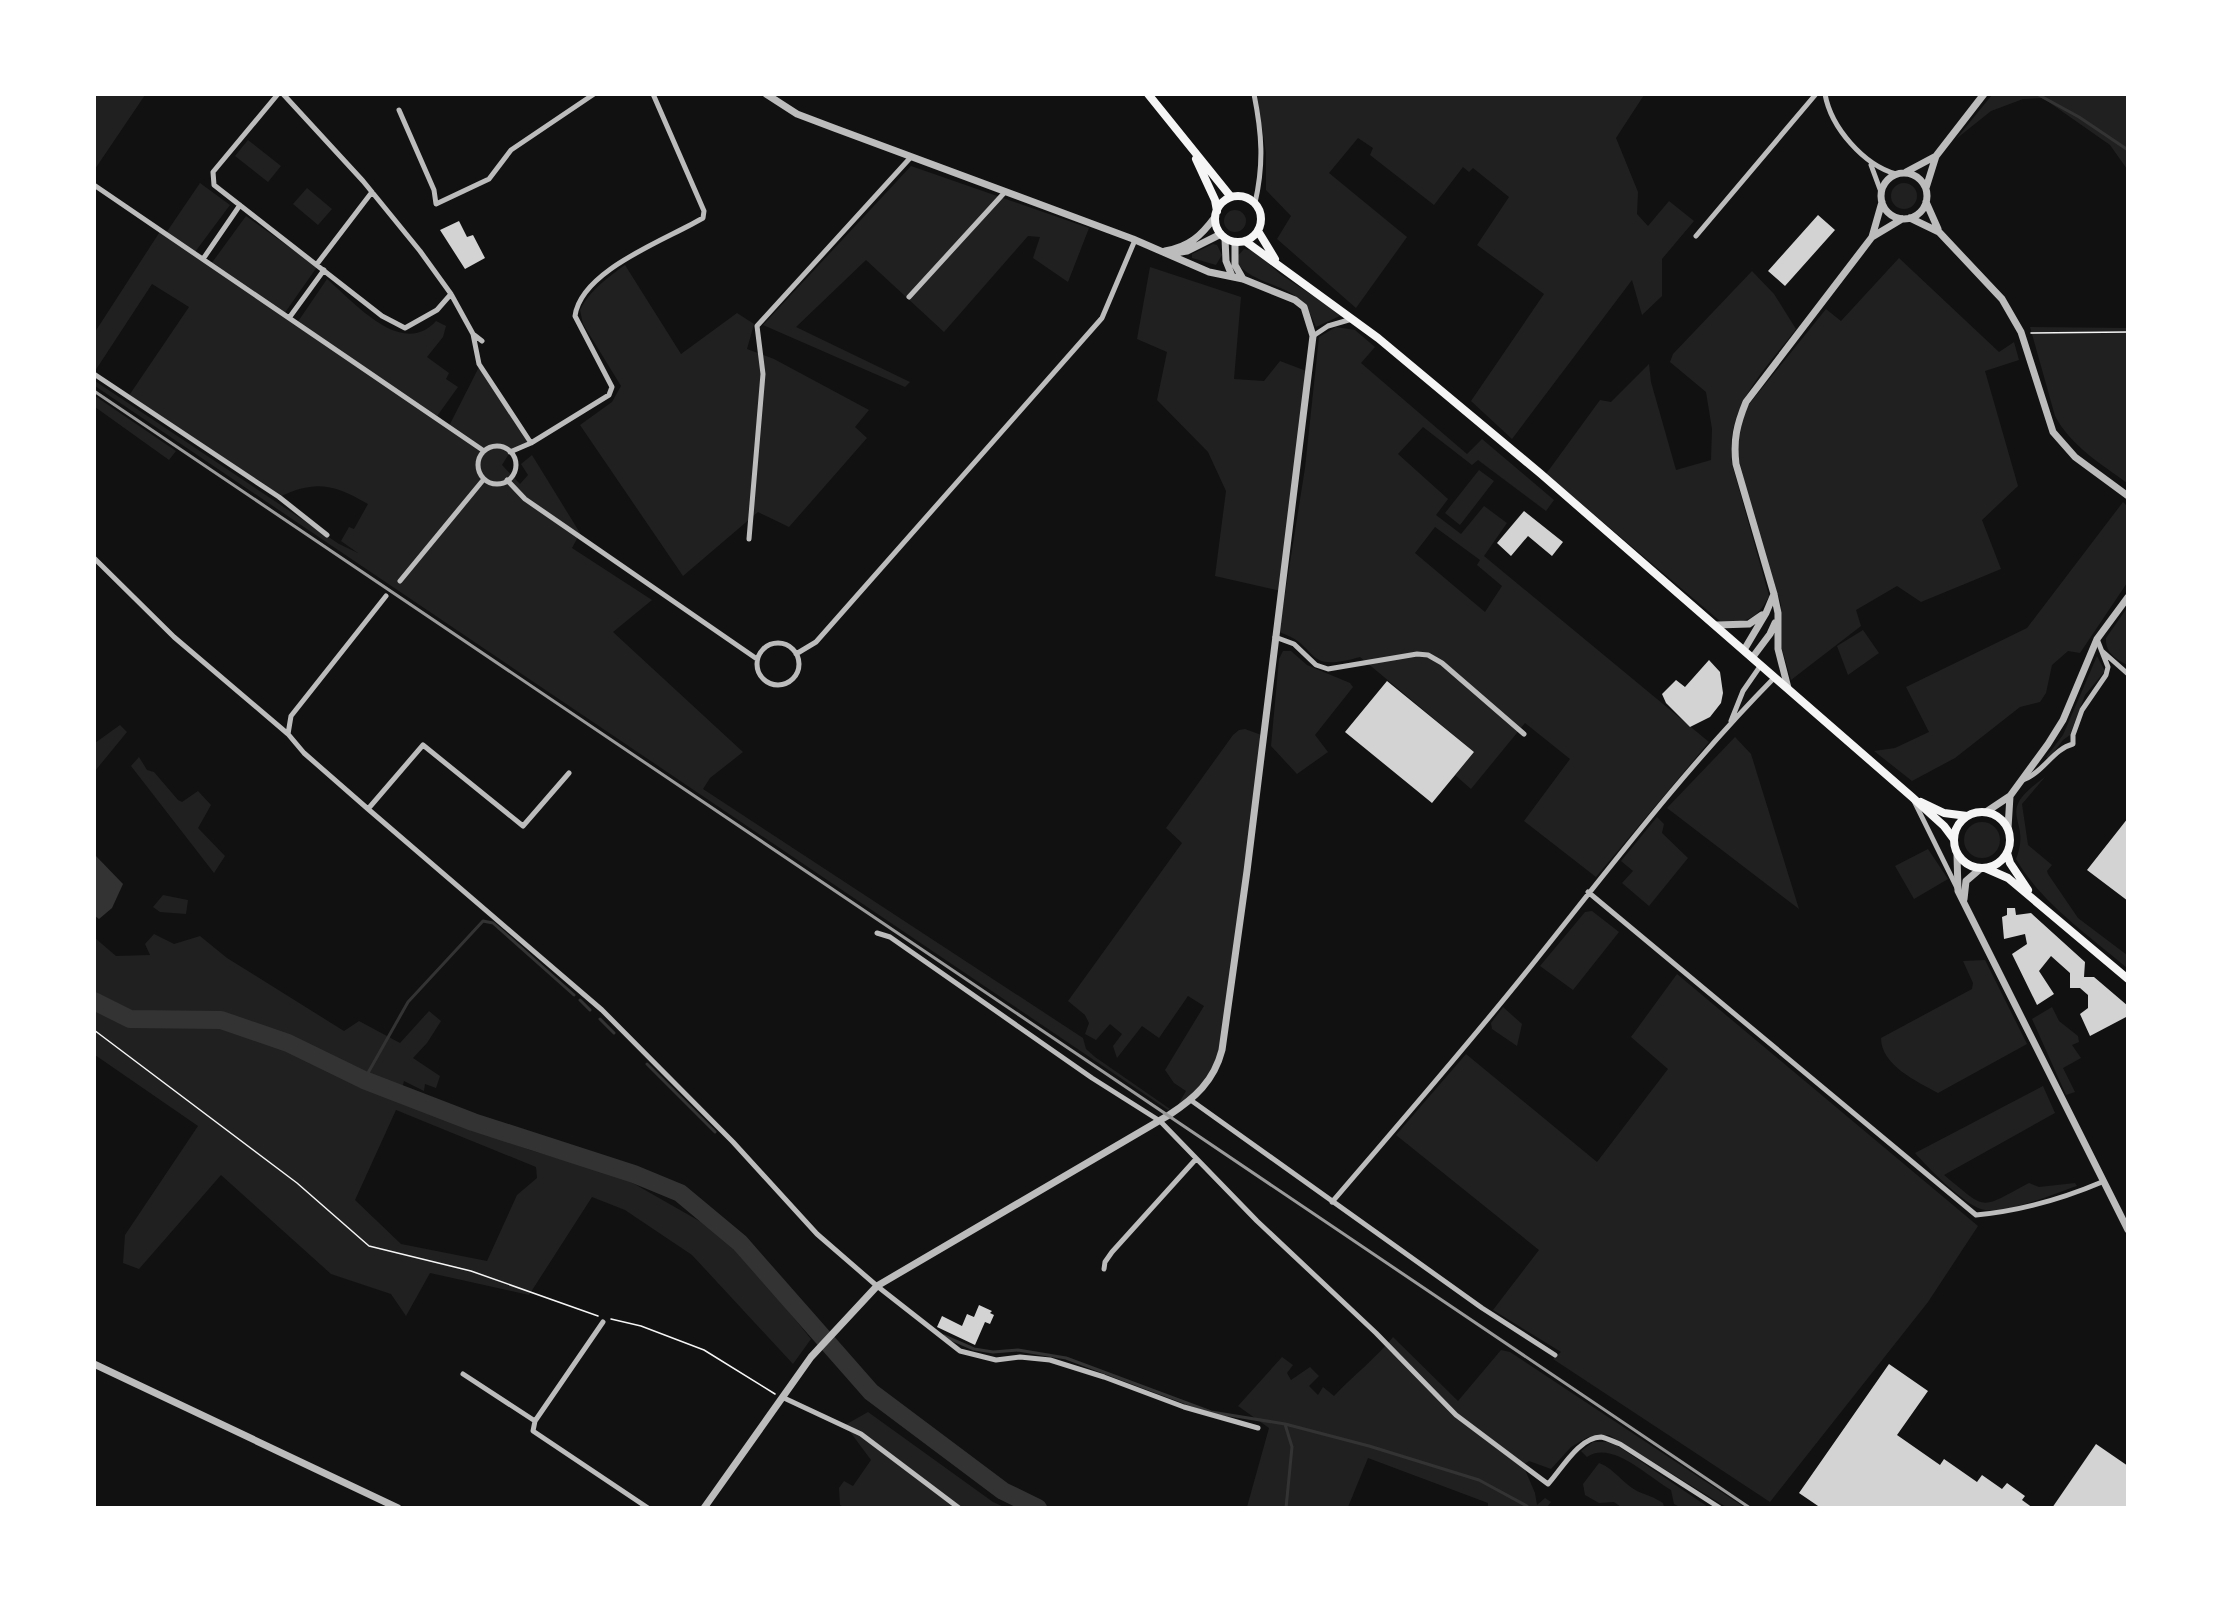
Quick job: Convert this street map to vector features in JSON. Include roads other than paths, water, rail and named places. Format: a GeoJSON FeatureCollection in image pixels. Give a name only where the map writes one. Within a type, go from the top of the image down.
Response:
{"type":"FeatureCollection","features":[{"type":"Feature","properties":{"kind":"main road"},"geometry":{"type":"LineString","coordinates":[[1148,94],[1231,197]]}},
{"type":"Feature","properties":{"kind":"main road"},"geometry":{"type":"LineString","coordinates":[[1193,152],[1215,200],[1216,214],[1223,236],[1235,242],[1245,241],[1258,231],[1262,219],[1255,203],[1244,196],[1231,197],[1216,214]]}},
{"type":"Feature","properties":{"kind":"main road"},"geometry":{"type":"LineString","coordinates":[[1258,231],[1269,252],[1282,267]]}},
{"type":"Feature","properties":{"kind":"main road"},"geometry":{"type":"LineString","coordinates":[[1245,241],[1353,318],[1503,442],[1717,625],[1944,826],[1953,838],[1957,855],[1966,864],[2008,878],[2127,979]]}},
{"type":"Feature","properties":{"kind":"main road"},"geometry":{"type":"LineString","coordinates":[[1912,797],[1944,813],[1967,816],[1986,812],[1999,818],[2008,828],[2010,842],[2007,853],[1998,863],[1982,868]]}},
{"type":"Feature","properties":{"kind":"main road"},"geometry":{"type":"LineString","coordinates":[[1953,838],[1958,825],[1967,816]]}},
{"type":"Feature","properties":{"kind":"main road"},"geometry":{"type":"LineString","coordinates":[[2007,853],[2010,863],[2034,899]]}},
{"type":"Feature","properties":{"kind":"street"},"geometry":{"type":"LineString","coordinates":[[278,94],[213,172],[214,184],[382,316],[405,328],[437,310],[451,294]]}},
{"type":"Feature","properties":{"kind":"street"},"geometry":{"type":"LineString","coordinates":[[283,94],[372,192],[451,294],[473,334],[479,364],[531,444]]}},
{"type":"Feature","properties":{"kind":"street"},"geometry":{"type":"LineString","coordinates":[[399,110],[434,190],[436,204],[489,179],[511,150],[594,94]]}},
{"type":"Feature","properties":{"kind":"street"},"geometry":{"type":"LineString","coordinates":[[510,452],[515,470],[507,480],[496,484],[484,479],[480,474],[478,462],[484,451],[500,447],[510,452],[531,444],[609,395],[612,387],[575,316],[577,304],[584,292],[606,274],[652,244],[703,218],[704,211],[653,94]]}},
{"type":"Feature","properties":{"kind":"street"},"geometry":{"type":"LineString","coordinates":[[704,1508],[811,1357],[877,1286],[1160,1121],[1192,1101],[1212,1077],[1222,1050],[1313,336],[1304,307],[1295,300],[1243,279],[1209,272],[1164,251],[797,114],[766,94]]}},
{"type":"Feature","properties":{"kind":"street"},"geometry":{"type":"LineString","coordinates":[[1254,94],[1261,127],[1262,172],[1255,203]]}},
{"type":"Feature","properties":{"kind":"street"},"geometry":{"type":"LineString","coordinates":[[1696,236],[1816,94]]}},
{"type":"Feature","properties":{"kind":"street"},"geometry":{"type":"LineString","coordinates":[[1825,94],[1838,125],[1869,161],[1881,170],[1917,177],[1926,188]]}},
{"type":"Feature","properties":{"kind":"street"},"geometry":{"type":"LineString","coordinates":[[1984,94],[1936,156],[1926,188],[1926,202],[1939,232],[2002,299],[2021,332],[2053,432],[2075,457],[2127,496]]}},
{"type":"Feature","properties":{"kind":"street"},"geometry":{"type":"LineString","coordinates":[[1881,192],[1886,181],[1936,156]]}},
{"type":"Feature","properties":{"kind":"street"},"geometry":{"type":"LineString","coordinates":[[749,539],[763,374],[758,326],[911,157]]}},
{"type":"Feature","properties":{"kind":"street"},"geometry":{"type":"LineString","coordinates":[[1752,658],[1770,634],[1778,613],[1736,464],[1733,445],[1736,427],[1746,402],[1872,237],[1882,202],[1881,192],[1869,161]]}},
{"type":"Feature","properties":{"kind":"street"},"geometry":{"type":"LineString","coordinates":[[94,185],[484,451]]}},
{"type":"Feature","properties":{"kind":"street"},"geometry":{"type":"LineString","coordinates":[[317,264],[372,192]]}},
{"type":"Feature","properties":{"kind":"street"},"geometry":{"type":"LineString","coordinates":[[909,297],[1005,192]]}},
{"type":"Feature","properties":{"kind":"street"},"geometry":{"type":"LineString","coordinates":[[1882,202],[1888,212],[1939,232]]}},
{"type":"Feature","properties":{"kind":"street"},"geometry":{"type":"LineString","coordinates":[[1872,237],[1921,212],[1926,202]]}},
{"type":"Feature","properties":{"kind":"street"},"geometry":{"type":"LineString","coordinates":[[203,259],[240,205]]}},
{"type":"Feature","properties":{"kind":"street"},"geometry":{"type":"LineString","coordinates":[[1164,251],[1179,249],[1194,240],[1216,214]]}},
{"type":"Feature","properties":{"kind":"street"},"geometry":{"type":"LineString","coordinates":[[1164,251],[1176,254],[1223,236],[1226,261],[1232,276]]}},
{"type":"Feature","properties":{"kind":"street"},"geometry":{"type":"LineString","coordinates":[[796,654],[816,642],[1102,318],[1135,240]]}},
{"type":"Feature","properties":{"kind":"street"},"geometry":{"type":"LineString","coordinates":[[1235,242],[1235,265],[1243,279]]}},
{"type":"Feature","properties":{"kind":"street"},"geometry":{"type":"LineString","coordinates":[[289,318],[324,270]]}},
{"type":"Feature","properties":{"kind":"street"},"geometry":{"type":"LineString","coordinates":[[1313,336],[1328,326],[1353,318]]}},
{"type":"Feature","properties":{"kind":"street"},"geometry":{"type":"LineString","coordinates":[[473,334],[482,341]]}},
{"type":"Feature","properties":{"kind":"street"},"geometry":{"type":"LineString","coordinates":[[94,374],[279,497],[327,535]]}},
{"type":"Feature","properties":{"kind":"street"},"geometry":{"type":"LineString","coordinates":[[401,580],[484,479]]}},
{"type":"Feature","properties":{"kind":"street"},"geometry":{"type":"LineString","coordinates":[[507,480],[525,499],[757,660]]}},
{"type":"Feature","properties":{"kind":"street"},"geometry":{"type":"LineString","coordinates":[[94,558],[174,637],[288,734],[304,753],[602,1010],[733,1142],[801,1218],[877,1286],[960,1351],[996,1360],[1020,1357],[1050,1360],[1104,1377],[1184,1407],[1258,1428]]}},
{"type":"Feature","properties":{"kind":"street"},"geometry":{"type":"LineString","coordinates":[[1744,650],[1769,606],[1773,594]]}},
{"type":"Feature","properties":{"kind":"street"},"geometry":{"type":"LineString","coordinates":[[288,734],[291,716],[386,596]]}},
{"type":"Feature","properties":{"kind":"street"},"geometry":{"type":"LineString","coordinates":[[1986,812],[2010,796],[2063,720],[2097,639],[2127,597]]}},
{"type":"Feature","properties":{"kind":"street"},"geometry":{"type":"LineString","coordinates":[[1717,625],[1749,624],[1756,621],[1769,606]]}},
{"type":"Feature","properties":{"kind":"street"},"geometry":{"type":"LineString","coordinates":[[1776,619],[1778,649],[1788,688]]}},
{"type":"Feature","properties":{"kind":"street"},"geometry":{"type":"LineString","coordinates":[[1275,637],[1294,644],[1316,665],[1328,669],[1417,654],[1428,655],[1442,663],[1524,734]]}},
{"type":"Feature","properties":{"kind":"street"},"geometry":{"type":"LineString","coordinates":[[2021,780],[2041,771],[2065,746],[2073,744],[2082,710],[2106,675],[2108,667],[2097,639]]}},
{"type":"Feature","properties":{"kind":"street"},"geometry":{"type":"LineString","coordinates":[[771,644],[785,644],[796,654],[799,666],[797,673],[788,683],[781,685],[762,678],[757,660],[760,653],[771,644]]}},
{"type":"Feature","properties":{"kind":"street"},"geometry":{"type":"LineString","coordinates":[[2100,648],[2127,674]]}},
{"type":"Feature","properties":{"kind":"street"},"geometry":{"type":"LineString","coordinates":[[1730,723],[1743,691],[1761,665]]}},
{"type":"Feature","properties":{"kind":"street"},"geometry":{"type":"LineString","coordinates":[[1332,1202],[1438,1078],[1588,892],[1730,723],[1775,677]]}},
{"type":"Feature","properties":{"kind":"street"},"geometry":{"type":"LineString","coordinates":[[368,809],[423,745],[523,826],[569,773]]}},
{"type":"Feature","properties":{"kind":"street"},"geometry":{"type":"LineString","coordinates":[[2008,828],[2010,796]]}},
{"type":"Feature","properties":{"kind":"street"},"geometry":{"type":"LineString","coordinates":[[1912,797],[2127,1230]]}},
{"type":"Feature","properties":{"kind":"street"},"geometry":{"type":"LineString","coordinates":[[1957,855],[1958,891]]}},
{"type":"Feature","properties":{"kind":"street"},"geometry":{"type":"LineString","coordinates":[[1965,905],[1964,885],[1970,875],[1982,868]]}},
{"type":"Feature","properties":{"kind":"street"},"geometry":{"type":"LineString","coordinates":[[1588,892],[1976,1215],[2004,1212],[2037,1204],[2102,1182]]}},
{"type":"Feature","properties":{"kind":"street"},"geometry":{"type":"LineString","coordinates":[[877,933],[890,937],[1092,1078],[1160,1121],[1257,1221],[1376,1333],[1456,1414],[1548,1484],[1576,1451],[1591,1439],[1601,1437],[1620,1444],[1720,1508]]}},
{"type":"Feature","properties":{"kind":"street"},"geometry":{"type":"LineString","coordinates":[[1192,1101],[1482,1308],[1555,1354]]}},
{"type":"Feature","properties":{"kind":"street"},"geometry":{"type":"LineString","coordinates":[[1104,1269],[1105,1262],[1112,1252],[1196,1159]]}},
{"type":"Feature","properties":{"kind":"street"},"geometry":{"type":"LineString","coordinates":[[603,1322],[535,1421],[533,1431],[648,1508]]}},
{"type":"Feature","properties":{"kind":"street"},"geometry":{"type":"LineString","coordinates":[[94,1364],[398,1508]]}},
{"type":"Feature","properties":{"kind":"street"},"geometry":{"type":"LineString","coordinates":[[463,1374],[535,1421]]}},
{"type":"Feature","properties":{"kind":"street"},"geometry":{"type":"LineString","coordinates":[[784,1398],[861,1434],[959,1508]]}},
{"type":"Feature","properties":{"kind":"waterway"},"geometry":{"type":"LineString","coordinates":[[2037,94],[2079,117],[2128,150]]}},
{"type":"Feature","properties":{"kind":"waterway"},"geometry":{"type":"LineString","coordinates":[[364,1080],[408,1002],[483,921],[493,923],[574,995]]}},
{"type":"Feature","properties":{"kind":"waterway"},"geometry":{"type":"LineString","coordinates":[[580,1000],[590,1010]]}},
{"type":"Feature","properties":{"kind":"waterway"},"geometry":{"type":"LineString","coordinates":[[94,1001],[130,1019],[221,1020],[288,1043],[364,1080],[473,1122],[634,1174],[680,1193],[740,1243],[871,1392],[1003,1491],[1038,1508]]}},
{"type":"Feature","properties":{"kind":"waterway"},"geometry":{"type":"LineString","coordinates":[[600,1019],[614,1033]]}},
{"type":"Feature","properties":{"kind":"waterway"},"geometry":{"type":"LineString","coordinates":[[647,1064],[715,1132]]}},
{"type":"Feature","properties":{"kind":"waterway"},"geometry":{"type":"LineString","coordinates":[[944,1336],[974,1349],[993,1352],[1018,1350],[1066,1358],[1211,1412],[1285,1424],[1369,1446],[1479,1480],[1527,1506]]}},
{"type":"Feature","properties":{"kind":"waterway"},"geometry":{"type":"LineString","coordinates":[[1285,1424],[1292,1447],[1286,1508]]}},
{"type":"Feature","properties":{"kind":"railway"},"geometry":{"type":"LineString","coordinates":[[94,391],[1750,1508]]}}]}
